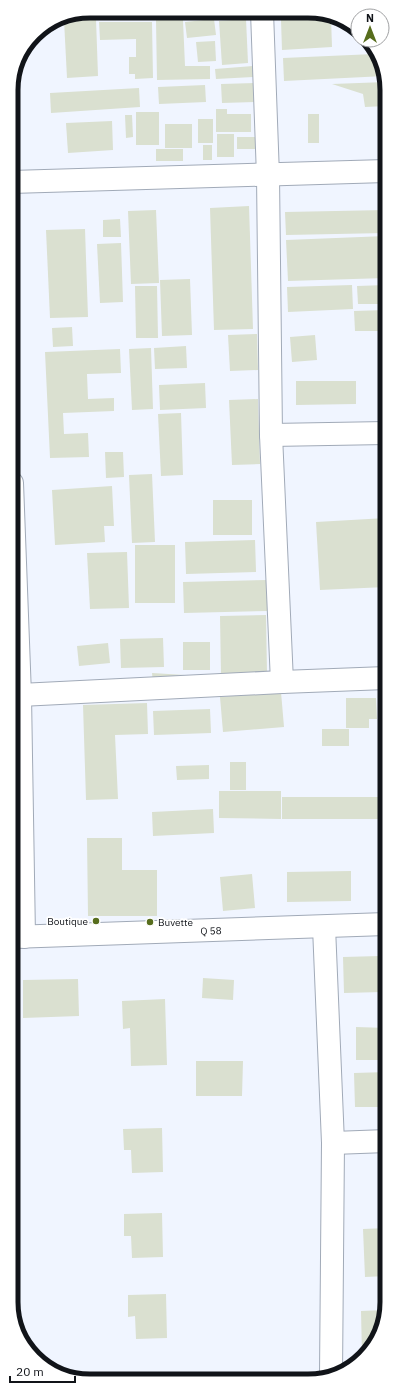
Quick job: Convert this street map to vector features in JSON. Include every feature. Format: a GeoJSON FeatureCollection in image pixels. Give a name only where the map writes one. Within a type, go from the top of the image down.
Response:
{"type":"FeatureCollection","features":[{"type":"Feature","properties":{"kind":"street"},"geometry":{"type":"LineString","coordinates":[[262,18],[268,176],[271,435],[282,682]]}},
{"type":"Feature","properties":{"kind":"street"},"geometry":{"type":"LineString","coordinates":[[18,182],[268,176],[380,171]]}},
{"type":"Feature","properties":{"kind":"street"},"geometry":{"type":"LineString","coordinates":[[271,435],[380,433]]}},
{"type":"Feature","properties":{"kind":"street"},"geometry":{"type":"LineString","coordinates":[[18,642],[20,695],[18,937]]}},
{"type":"Feature","properties":{"kind":"street"},"geometry":{"type":"LineString","coordinates":[[20,695],[380,678]]}},
{"type":"Feature","properties":{"kind":"street","name":"Q 58"},"geometry":{"type":"LineString","coordinates":[[18,937],[380,924]]}},
{"type":"Feature","properties":{"kind":"street"},"geometry":{"type":"LineString","coordinates":[[324,927],[333,1143],[333,1369]]}},
{"type":"Feature","properties":{"kind":"street"},"geometry":{"type":"LineString","coordinates":[[333,1143],[380,1141]]}},
{"type":"Feature","properties":{"kind":"building"},"geometry":{"type":"Polygon","coordinates":[[[96,19],[98,76],[67,78],[64,23],[75,20],[96,19]]]}},
{"type":"Feature","properties":{"kind":"building"},"geometry":{"type":"Polygon","coordinates":[[[214,19],[216,35],[187,38],[185,22],[214,19]]]}},
{"type":"Feature","properties":{"kind":"building"},"geometry":{"type":"Polygon","coordinates":[[[246,19],[248,63],[222,65],[219,21],[246,19]]]}},
{"type":"Feature","properties":{"kind":"building"},"geometry":{"type":"Polygon","coordinates":[[[314,19],[322,19],[331,22],[332,47],[282,50],[281,20],[314,19]]]}},
{"type":"Feature","properties":{"kind":"building"},"geometry":{"type":"Polygon","coordinates":[[[156,20],[183,20],[185,66],[210,66],[210,79],[157,80],[156,20]]]}},
{"type":"Feature","properties":{"kind":"building"},"geometry":{"type":"Polygon","coordinates":[[[99,22],[152,22],[153,78],[135,79],[135,74],[129,74],[129,57],[136,57],[136,39],[100,40],[99,22]]]}},
{"type":"Feature","properties":{"kind":"building"},"geometry":{"type":"Polygon","coordinates":[[[215,41],[216,61],[198,62],[196,42],[215,41]]]}},
{"type":"Feature","properties":{"kind":"building"},"geometry":{"type":"Polygon","coordinates":[[[370,54],[373,58],[379,76],[284,81],[283,58],[370,54]]]}},
{"type":"Feature","properties":{"kind":"building"},"geometry":{"type":"Polygon","coordinates":[[[253,66],[253,77],[216,79],[215,69],[253,66]]]}},
{"type":"Feature","properties":{"kind":"building"},"geometry":{"type":"Polygon","coordinates":[[[380,82],[380,106],[365,107],[363,94],[332,84],[380,82]]]}},
{"type":"Feature","properties":{"kind":"building"},"geometry":{"type":"Polygon","coordinates":[[[255,83],[255,102],[222,103],[221,84],[255,83]]]}},
{"type":"Feature","properties":{"kind":"building"},"geometry":{"type":"Polygon","coordinates":[[[205,85],[206,102],[159,104],[158,87],[205,85]]]}},
{"type":"Feature","properties":{"kind":"building"},"geometry":{"type":"Polygon","coordinates":[[[139,88],[140,107],[51,113],[50,93],[139,88]]]}},
{"type":"Feature","properties":{"kind":"building"},"geometry":{"type":"Polygon","coordinates":[[[216,109],[227,109],[227,114],[251,114],[251,132],[216,132],[216,109]]]}},
{"type":"Feature","properties":{"kind":"building"},"geometry":{"type":"Polygon","coordinates":[[[136,112],[159,112],[159,145],[136,145],[136,112]]]}},
{"type":"Feature","properties":{"kind":"building"},"geometry":{"type":"Polygon","coordinates":[[[308,114],[319,114],[319,143],[308,143],[308,114]]]}},
{"type":"Feature","properties":{"kind":"building"},"geometry":{"type":"Polygon","coordinates":[[[125,115],[132,115],[133,137],[126,138],[125,115]]]}},
{"type":"Feature","properties":{"kind":"building"},"geometry":{"type":"Polygon","coordinates":[[[198,119],[213,119],[213,143],[198,143],[198,119]]]}},
{"type":"Feature","properties":{"kind":"building"},"geometry":{"type":"Polygon","coordinates":[[[112,121],[113,150],[68,153],[66,123],[112,121]]]}},
{"type":"Feature","properties":{"kind":"building"},"geometry":{"type":"Polygon","coordinates":[[[165,124],[192,124],[192,148],[165,148],[165,124]]]}},
{"type":"Feature","properties":{"kind":"building"},"geometry":{"type":"Polygon","coordinates":[[[217,134],[234,134],[234,157],[217,157],[217,134]]]}},
{"type":"Feature","properties":{"kind":"building"},"geometry":{"type":"Polygon","coordinates":[[[237,137],[256,137],[256,149],[237,149],[237,137]]]}},
{"type":"Feature","properties":{"kind":"building"},"geometry":{"type":"Polygon","coordinates":[[[203,145],[212,145],[212,160],[203,160],[203,145]]]}},
{"type":"Feature","properties":{"kind":"building"},"geometry":{"type":"Polygon","coordinates":[[[156,149],[183,149],[183,161],[156,161],[156,149]]]}},
{"type":"Feature","properties":{"kind":"building"},"geometry":{"type":"Polygon","coordinates":[[[249,206],[253,329],[214,330],[210,208],[249,206]]]}},
{"type":"Feature","properties":{"kind":"building"},"geometry":{"type":"Polygon","coordinates":[[[156,210],[159,283],[131,284],[128,211],[156,210]]]}},
{"type":"Feature","properties":{"kind":"building"},"geometry":{"type":"Polygon","coordinates":[[[380,210],[380,233],[286,235],[285,212],[380,210]]]}},
{"type":"Feature","properties":{"kind":"building"},"geometry":{"type":"Polygon","coordinates":[[[120,219],[121,237],[103,237],[103,220],[120,219]]]}},
{"type":"Feature","properties":{"kind":"building"},"geometry":{"type":"Polygon","coordinates":[[[85,229],[88,317],[50,318],[46,230],[85,229]]]}},
{"type":"Feature","properties":{"kind":"building"},"geometry":{"type":"Polygon","coordinates":[[[380,236],[380,278],[288,281],[286,240],[380,236]]]}},
{"type":"Feature","properties":{"kind":"building"},"geometry":{"type":"Polygon","coordinates":[[[121,243],[123,302],[100,303],[97,244],[121,243]]]}},
{"type":"Feature","properties":{"kind":"building"},"geometry":{"type":"Polygon","coordinates":[[[190,279],[192,335],[162,336],[160,280],[190,279]]]}},
{"type":"Feature","properties":{"kind":"building"},"geometry":{"type":"Polygon","coordinates":[[[352,285],[353,309],[288,312],[287,287],[352,285]]]}},
{"type":"Feature","properties":{"kind":"building"},"geometry":{"type":"Polygon","coordinates":[[[380,285],[380,304],[358,304],[357,286],[380,285]]]}},
{"type":"Feature","properties":{"kind":"building"},"geometry":{"type":"Polygon","coordinates":[[[135,286],[157,286],[158,338],[136,338],[135,286]]]}},
{"type":"Feature","properties":{"kind":"building"},"geometry":{"type":"Polygon","coordinates":[[[380,310],[380,331],[355,331],[354,311],[380,310]]]}},
{"type":"Feature","properties":{"kind":"building"},"geometry":{"type":"Polygon","coordinates":[[[72,327],[73,346],[53,347],[52,328],[72,327]]]}},
{"type":"Feature","properties":{"kind":"building"},"geometry":{"type":"Polygon","coordinates":[[[257,334],[258,370],[230,371],[228,335],[257,334]]]}},
{"type":"Feature","properties":{"kind":"building"},"geometry":{"type":"Polygon","coordinates":[[[315,335],[317,360],[292,362],[290,337],[315,335]]]}},
{"type":"Feature","properties":{"kind":"building"},"geometry":{"type":"Polygon","coordinates":[[[186,346],[187,368],[155,369],[154,348],[186,346]]]}},
{"type":"Feature","properties":{"kind":"building"},"geometry":{"type":"Polygon","coordinates":[[[151,348],[153,409],[132,410],[129,349],[151,348]]]}},
{"type":"Feature","properties":{"kind":"building"},"geometry":{"type":"Polygon","coordinates":[[[120,349],[121,373],[87,374],[88,399],[114,398],[114,411],[63,413],[64,434],[88,433],[89,457],[50,458],[45,352],[120,349]]]}},
{"type":"Feature","properties":{"kind":"building"},"geometry":{"type":"Polygon","coordinates":[[[296,381],[356,381],[356,404],[296,405],[296,381]]]}},
{"type":"Feature","properties":{"kind":"building"},"geometry":{"type":"Polygon","coordinates":[[[205,383],[206,408],[160,410],[159,385],[205,383]]]}},
{"type":"Feature","properties":{"kind":"building"},"geometry":{"type":"Polygon","coordinates":[[[258,399],[260,464],[232,465],[229,400],[258,399]]]}},
{"type":"Feature","properties":{"kind":"building"},"geometry":{"type":"Polygon","coordinates":[[[181,413],[183,475],[161,476],[158,414],[181,413]]]}},
{"type":"Feature","properties":{"kind":"building"},"geometry":{"type":"Polygon","coordinates":[[[105,452],[123,452],[124,477],[106,478],[105,452]]]}},
{"type":"Feature","properties":{"kind":"building"},"geometry":{"type":"Polygon","coordinates":[[[152,474],[155,542],[132,543],[129,475],[152,474]]]}},
{"type":"Feature","properties":{"kind":"building"},"geometry":{"type":"Polygon","coordinates":[[[112,486],[114,526],[104,526],[105,542],[55,545],[52,490],[112,486]]]}},
{"type":"Feature","properties":{"kind":"building"},"geometry":{"type":"Polygon","coordinates":[[[213,500],[252,500],[252,535],[213,535],[213,500]]]}},
{"type":"Feature","properties":{"kind":"building"},"geometry":{"type":"Polygon","coordinates":[[[380,518],[380,587],[320,590],[316,522],[380,518]]]}},
{"type":"Feature","properties":{"kind":"building"},"geometry":{"type":"Polygon","coordinates":[[[255,540],[256,572],[186,574],[185,542],[255,540]]]}},
{"type":"Feature","properties":{"kind":"building"},"geometry":{"type":"Polygon","coordinates":[[[135,545],[175,545],[175,603],[135,603],[135,545]]]}},
{"type":"Feature","properties":{"kind":"building"},"geometry":{"type":"Polygon","coordinates":[[[127,552],[129,608],[90,609],[87,553],[127,552]]]}},
{"type":"Feature","properties":{"kind":"building"},"geometry":{"type":"Polygon","coordinates":[[[268,580],[269,611],[184,613],[183,582],[268,580]]]}},
{"type":"Feature","properties":{"kind":"building"},"geometry":{"type":"Polygon","coordinates":[[[266,615],[267,674],[221,675],[220,616],[266,615]]]}},
{"type":"Feature","properties":{"kind":"building"},"geometry":{"type":"Polygon","coordinates":[[[163,638],[164,667],[121,668],[120,639],[163,638]]]}},
{"type":"Feature","properties":{"kind":"building"},"geometry":{"type":"Polygon","coordinates":[[[183,642],[210,642],[210,670],[183,670],[183,642]]]}},
{"type":"Feature","properties":{"kind":"building"},"geometry":{"type":"Polygon","coordinates":[[[108,643],[110,663],[79,666],[77,646],[108,643]]]}},
{"type":"Feature","properties":{"kind":"building"},"geometry":{"type":"Polygon","coordinates":[[[152,673],[185,675],[186,680],[153,683],[152,673]]]}},
{"type":"Feature","properties":{"kind":"building"},"geometry":{"type":"Polygon","coordinates":[[[281,692],[284,727],[223,732],[220,697],[281,692]]]}},
{"type":"Feature","properties":{"kind":"building"},"geometry":{"type":"Polygon","coordinates":[[[346,698],[376,698],[377,719],[369,719],[369,728],[346,728],[346,698]]]}},
{"type":"Feature","properties":{"kind":"building"},"geometry":{"type":"Polygon","coordinates":[[[147,703],[148,734],[115,735],[118,799],[86,800],[83,705],[147,703]]]}},
{"type":"Feature","properties":{"kind":"building"},"geometry":{"type":"Polygon","coordinates":[[[210,709],[211,733],[154,735],[153,711],[210,709]]]}},
{"type":"Feature","properties":{"kind":"building"},"geometry":{"type":"Polygon","coordinates":[[[322,729],[349,729],[349,746],[322,746],[322,729]]]}},
{"type":"Feature","properties":{"kind":"building"},"geometry":{"type":"Polygon","coordinates":[[[230,762],[246,762],[246,790],[230,790],[230,762]]]}},
{"type":"Feature","properties":{"kind":"building"},"geometry":{"type":"Polygon","coordinates":[[[209,765],[209,779],[177,780],[176,766],[209,765]]]}},
{"type":"Feature","properties":{"kind":"building"},"geometry":{"type":"Polygon","coordinates":[[[219,791],[281,791],[281,819],[219,818],[219,791]]]}},
{"type":"Feature","properties":{"kind":"building"},"geometry":{"type":"Polygon","coordinates":[[[282,797],[380,797],[380,819],[282,819],[282,797]]]}},
{"type":"Feature","properties":{"kind":"building"},"geometry":{"type":"Polygon","coordinates":[[[213,809],[214,833],[153,836],[152,812],[213,809]]]}},
{"type":"Feature","properties":{"kind":"building"},"geometry":{"type":"Polygon","coordinates":[[[87,838],[122,838],[122,870],[157,870],[157,916],[88,916],[87,838]]]}},
{"type":"Feature","properties":{"kind":"building"},"geometry":{"type":"Polygon","coordinates":[[[351,871],[351,901],[287,902],[287,872],[351,871]]]}},
{"type":"Feature","properties":{"kind":"building"},"geometry":{"type":"Polygon","coordinates":[[[252,874],[255,908],[223,911],[220,877],[252,874]]]}},
{"type":"Feature","properties":{"kind":"building"},"geometry":{"type":"Polygon","coordinates":[[[380,956],[380,992],[344,993],[343,957],[380,956]]]}},
{"type":"Feature","properties":{"kind":"building"},"geometry":{"type":"Polygon","coordinates":[[[203,978],[234,980],[233,1000],[202,998],[203,978]]]}},
{"type":"Feature","properties":{"kind":"building"},"geometry":{"type":"Polygon","coordinates":[[[78,979],[79,1016],[23,1018],[23,980],[78,979]]]}},
{"type":"Feature","properties":{"kind":"building"},"geometry":{"type":"Polygon","coordinates":[[[165,999],[167,1065],[131,1066],[130,1028],[123,1029],[122,1001],[165,999]]]}},
{"type":"Feature","properties":{"kind":"building"},"geometry":{"type":"Polygon","coordinates":[[[356,1027],[380,1028],[380,1060],[356,1060],[356,1027]]]}},
{"type":"Feature","properties":{"kind":"building"},"geometry":{"type":"Polygon","coordinates":[[[196,1061],[243,1061],[242,1096],[196,1096],[196,1061]]]}},
{"type":"Feature","properties":{"kind":"building"},"geometry":{"type":"Polygon","coordinates":[[[380,1072],[380,1107],[355,1107],[354,1073],[380,1072]]]}},
{"type":"Feature","properties":{"kind":"building"},"geometry":{"type":"Polygon","coordinates":[[[162,1128],[163,1172],[132,1173],[131,1150],[124,1150],[123,1129],[162,1128]]]}},
{"type":"Feature","properties":{"kind":"building"},"geometry":{"type":"Polygon","coordinates":[[[162,1213],[163,1257],[132,1258],[131,1236],[124,1236],[124,1214],[162,1213]]]}},
{"type":"Feature","properties":{"kind":"building"},"geometry":{"type":"Polygon","coordinates":[[[380,1228],[380,1276],[365,1277],[363,1229],[380,1228]]]}},
{"type":"Feature","properties":{"kind":"building"},"geometry":{"type":"Polygon","coordinates":[[[166,1294],[167,1338],[136,1339],[135,1316],[128,1317],[128,1295],[166,1294]]]}},
{"type":"Feature","properties":{"kind":"building"},"geometry":{"type":"Polygon","coordinates":[[[380,1310],[378,1320],[370,1338],[362,1349],[361,1311],[380,1310]]]}},
{"type":"Feature","properties":{"kind":"place","name":"Boutique"},"geometry":{"type":"Point","coordinates":[96,921]}},
{"type":"Feature","properties":{"kind":"place","name":"Buvette"},"geometry":{"type":"Point","coordinates":[150,922]}}]}
